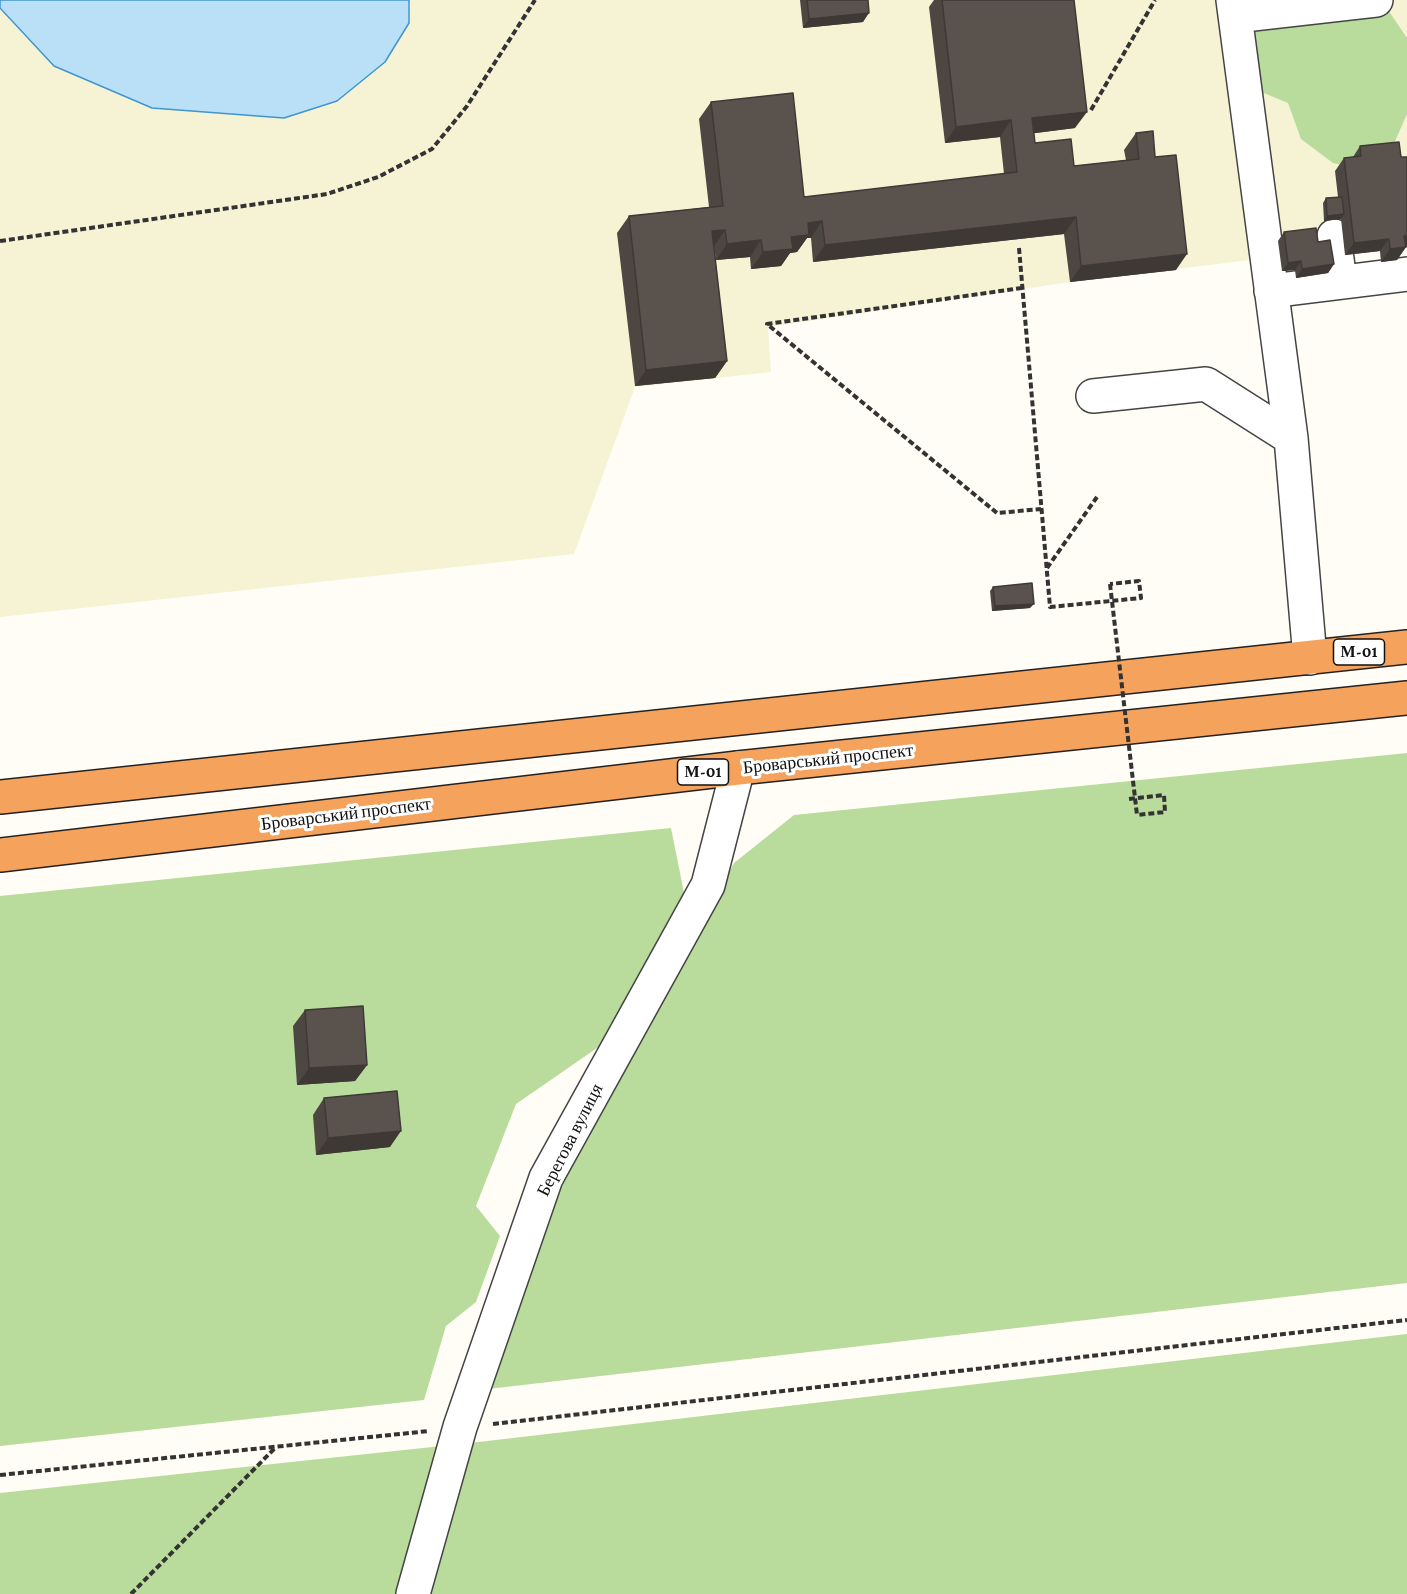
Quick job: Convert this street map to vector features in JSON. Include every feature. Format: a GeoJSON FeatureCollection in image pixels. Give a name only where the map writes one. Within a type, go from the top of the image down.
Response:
{"type":"FeatureCollection","features":[{"type":"Feature","properties":{"kind":"highway","name":"М-01"},"geometry":{"type":"LineString","coordinates":[[0,797],[1407,647]]}},
{"type":"Feature","properties":{"kind":"highway","name":"Броварський проспект"},"geometry":{"type":"LineString","coordinates":[[0,855],[738,768],[1407,698]]}},
{"type":"Feature","properties":{"kind":"street"},"geometry":{"type":"LineString","coordinates":[[1310,657],[1291,438],[1234,8],[1376,0]]}},
{"type":"Feature","properties":{"kind":"street"},"geometry":{"type":"LineString","coordinates":[[1334,236],[1340,282]]}},
{"type":"Feature","properties":{"kind":"street"},"geometry":{"type":"LineString","coordinates":[[1271,291],[1407,274]]}},
{"type":"Feature","properties":{"kind":"street"},"geometry":{"type":"LineString","coordinates":[[1093,396],[1206,384],[1291,438]]}},
{"type":"Feature","properties":{"kind":"street","name":"Берегова вулиця"},"geometry":{"type":"LineString","coordinates":[[413,1594],[460,1427],[546,1178],[708,885],[738,768]]}},
{"type":"Feature","properties":{"kind":"path"},"geometry":{"type":"LineString","coordinates":[[0,241],[327,194],[378,177],[432,149],[467,106],[535,0]]}},
{"type":"Feature","properties":{"kind":"path"},"geometry":{"type":"LineString","coordinates":[[1091,110],[1155,0]]}},
{"type":"Feature","properties":{"kind":"path"},"geometry":{"type":"LineString","coordinates":[[1018,248],[1050,607],[1141,598],[1139,581],[1110,584],[1137,815],[1165,812],[1164,795],[1129,799]]}},
{"type":"Feature","properties":{"kind":"path"},"geometry":{"type":"LineString","coordinates":[[1022,288],[766,324],[997,513],[1041,509]]}},
{"type":"Feature","properties":{"kind":"path"},"geometry":{"type":"LineString","coordinates":[[1046,568],[1097,497]]}},
{"type":"Feature","properties":{"kind":"path"},"geometry":{"type":"LineString","coordinates":[[0,1475],[460,1427],[1407,1320]]}},
{"type":"Feature","properties":{"kind":"path"},"geometry":{"type":"LineString","coordinates":[[131,1594],[277,1446]]}},
{"type":"Feature","properties":{"kind":"shaded area"},"geometry":{"type":"Polygon","coordinates":[[[409,0],[1407,0],[1407,247],[1396,249],[1381,262],[1379,251],[1345,255],[1341,219],[1325,221],[1324,249],[1296,278],[1295,270],[1282,271],[1266,258],[1070,282],[768,327],[771,372],[635,387],[574,554],[0,617],[0,8],[54,66],[152,108],[283,118],[409,23],[409,0]]]}},
{"type":"Feature","properties":{"kind":"green space"},"geometry":{"type":"Polygon","coordinates":[[[1243,0],[1384,4],[1407,38],[1407,114],[1381,173],[1333,163],[1301,139],[1288,103],[1254,89],[1243,0]]]}},
{"type":"Feature","properties":{"kind":"green space"},"geometry":{"type":"Polygon","coordinates":[[[1407,753],[1407,1283],[488,1389],[558,1182],[734,863],[794,815],[1407,753]]]}},
{"type":"Feature","properties":{"kind":"green space"},"geometry":{"type":"Polygon","coordinates":[[[671,828],[684,893],[610,1039],[516,1104],[476,1206],[500,1236],[476,1302],[446,1326],[424,1400],[0,1446],[0,896],[671,828]]]}},
{"type":"Feature","properties":{"kind":"green space"},"geometry":{"type":"Polygon","coordinates":[[[1407,1334],[1407,1594],[0,1594],[0,1493],[470,1443],[1407,1334]]]}},
{"type":"Feature","properties":{"kind":"water"},"geometry":{"type":"Polygon","coordinates":[[[0,0],[409,0],[409,23],[385,62],[337,101],[284,118],[152,108],[54,66],[0,8],[0,0]]]}},
{"type":"Feature","properties":{"kind":"building"},"geometry":{"type":"Polygon","coordinates":[[[807,0],[868,0],[869,13],[809,19],[807,0]]]}},
{"type":"Feature","properties":{"kind":"building"},"geometry":{"type":"Polygon","coordinates":[[[942,0],[1074,0],[1087,112],[1032,118],[1035,143],[1071,139],[1074,166],[1139,159],[1136,133],[1153,131],[1155,157],[1176,155],[1187,254],[1081,266],[1076,217],[825,245],[822,221],[808,223],[809,235],[791,237],[793,249],[763,252],[761,240],[727,244],[725,230],[712,231],[727,361],[646,370],[629,216],[723,206],[711,102],[793,93],[804,197],[1017,172],[1011,120],[956,127],[942,0]]]}},
{"type":"Feature","properties":{"kind":"building"},"geometry":{"type":"Polygon","coordinates":[[[1399,142],[1401,157],[1407,157],[1407,236],[1404,236],[1406,247],[1390,249],[1389,239],[1354,243],[1344,158],[1361,156],[1360,146],[1399,142]]]}},
{"type":"Feature","properties":{"kind":"building"},"geometry":{"type":"Polygon","coordinates":[[[1342,197],[1344,214],[1327,216],[1326,198],[1342,197]]]}},
{"type":"Feature","properties":{"kind":"building"},"geometry":{"type":"Polygon","coordinates":[[[1316,228],[1318,242],[1330,240],[1334,264],[1302,269],[1301,261],[1288,263],[1284,232],[1316,228]]]}},
{"type":"Feature","properties":{"kind":"building"},"geometry":{"type":"Polygon","coordinates":[[[1032,583],[1034,604],[995,606],[993,587],[1032,583]]]}},
{"type":"Feature","properties":{"kind":"building"},"geometry":{"type":"Polygon","coordinates":[[[363,1006],[367,1065],[309,1068],[305,1010],[363,1006]]]}},
{"type":"Feature","properties":{"kind":"building"},"geometry":{"type":"Polygon","coordinates":[[[397,1091],[401,1131],[328,1138],[324,1098],[397,1091]]]}}]}
